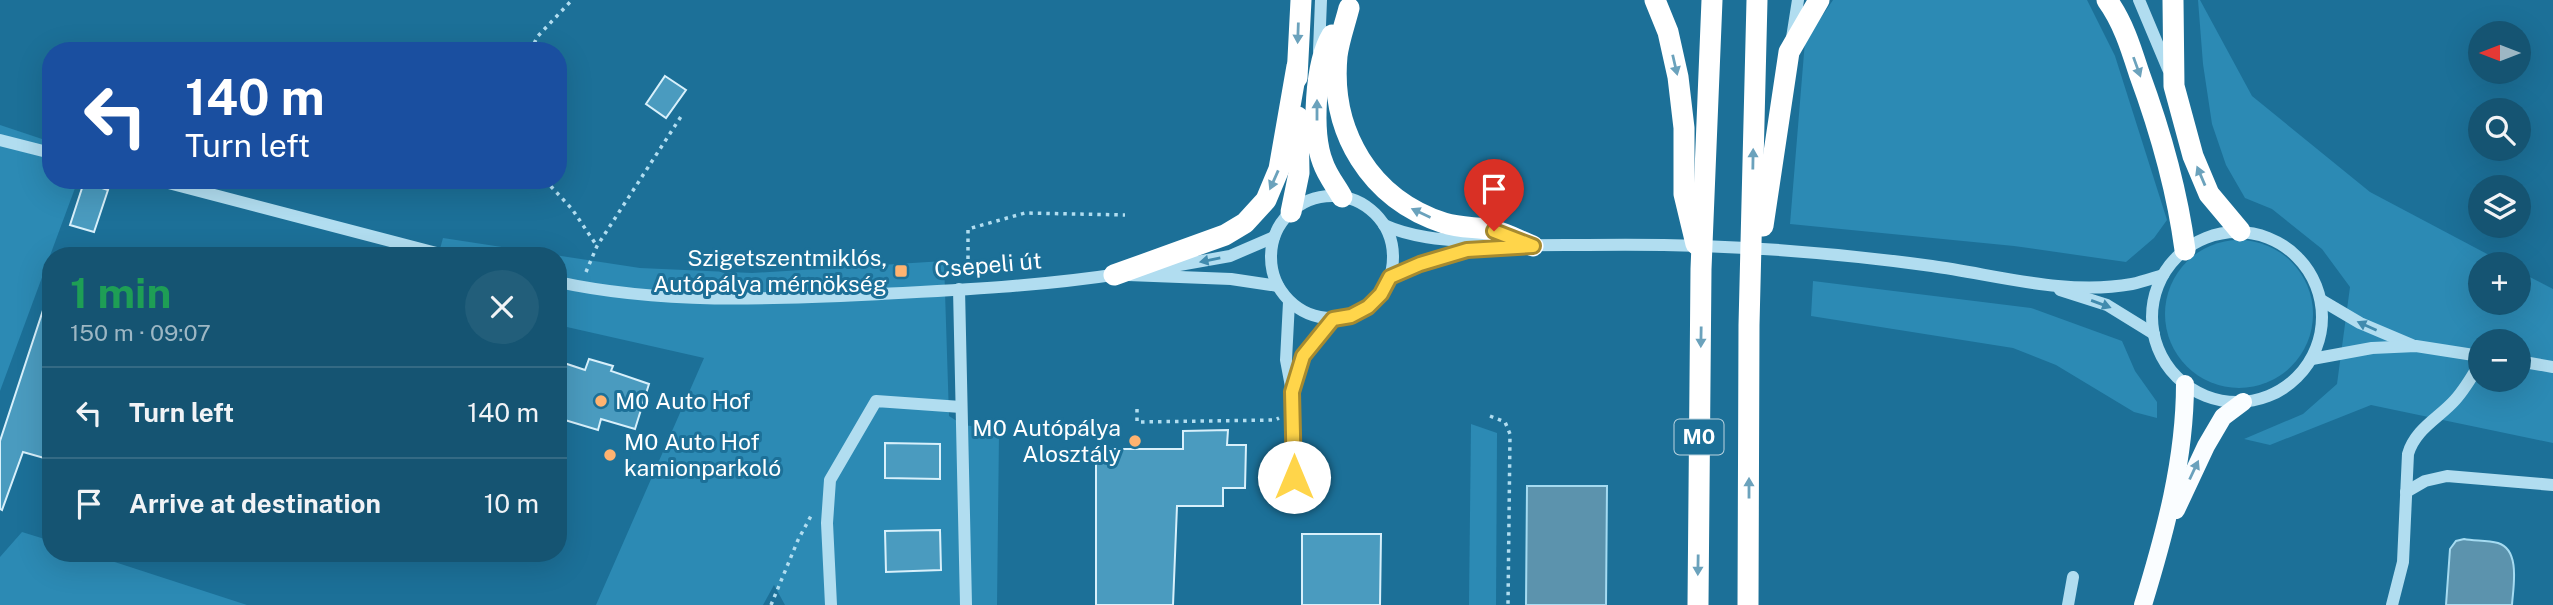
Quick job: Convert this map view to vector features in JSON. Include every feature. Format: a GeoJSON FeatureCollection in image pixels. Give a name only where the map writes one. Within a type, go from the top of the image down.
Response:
{"type":"FeatureCollection","features":[{"type":"Feature","properties":{"kind":"highway"},"geometry":{"type":"LineString","coordinates":[[1291,212],[1299,173],[1297,66],[1301,0]]}},
{"type":"Feature","properties":{"kind":"highway"},"geometry":{"type":"LineString","coordinates":[[1655,0],[1668,32],[1678,77],[1684,128],[1684,194],[1701,269]]}},
{"type":"Feature","properties":{"kind":"highway","name":"M0"},"geometry":{"type":"LineString","coordinates":[[1698,605],[1701,269],[1712,0]]}},
{"type":"Feature","properties":{"kind":"highway","name":"M0"},"geometry":{"type":"LineString","coordinates":[[1748,605],[1749,325],[1757,0]]}},
{"type":"Feature","properties":{"kind":"highway"},"geometry":{"type":"LineString","coordinates":[[1749,325],[1789,52],[1819,0]]}},
{"type":"Feature","properties":{"kind":"highway"},"geometry":{"type":"LineString","coordinates":[[2173,0],[2174,86],[2193,156],[2209,194],[2240,231]]}},
{"type":"Feature","properties":{"kind":"highway"},"geometry":{"type":"LineString","coordinates":[[2109,2],[2126,36],[2152,109],[2178,201],[2185,250]]}},
{"type":"Feature","properties":{"kind":"highway"},"geometry":{"type":"LineString","coordinates":[[1342,197],[1323,163],[1317,140],[1320,76],[1327,44],[1351,4]]}},
{"type":"Feature","properties":{"kind":"highway"},"geometry":{"type":"LineString","coordinates":[[1351,4],[1337,55],[1338,95],[1348,136],[1364,168],[1392,196],[1416,212],[1446,224],[1494,231],[1533,246]]}},
{"type":"Feature","properties":{"kind":"highway"},"geometry":{"type":"LineString","coordinates":[[1114,275],[1225,236],[1245,223],[1266,200],[1279,169],[1297,66]]}},
{"type":"Feature","properties":{"kind":"main road"},"geometry":{"type":"LineString","coordinates":[[2166,532],[2183,432],[2185,384]]}},
{"type":"Feature","properties":{"kind":"main road"},"geometry":{"type":"LineString","coordinates":[[2143,605],[2166,532],[2206,446],[2223,417],[2243,402]]}},
{"type":"Feature","properties":{"kind":"street"},"geometry":{"type":"LineString","coordinates":[[1320,76],[1321,0]]}},
{"type":"Feature","properties":{"kind":"street"},"geometry":{"type":"LineString","coordinates":[[1789,52],[1798,0]]}},
{"type":"Feature","properties":{"kind":"street"},"geometry":{"type":"LineString","coordinates":[[2139,0],[2161,47],[2174,86]]}},
{"type":"Feature","properties":{"kind":"street"},"geometry":{"type":"LineString","coordinates":[[0,140],[42,151]]}},
{"type":"Feature","properties":{"kind":"street"},"geometry":{"type":"LineString","coordinates":[[191,189],[414,247]]}},
{"type":"Feature","properties":{"kind":"street"},"geometry":{"type":"LineString","coordinates":[[1324,196],[1342,197],[1358,202],[1373,212],[1384,225],[1392,250],[1390,277],[1381,294],[1368,307],[1351,316],[1333,319],[1317,317],[1289,302],[1278,286],[1270,254],[1281,223],[1291,212],[1306,201],[1324,196]]}},
{"type":"Feature","properties":{"kind":"street"},"geometry":{"type":"LineString","coordinates":[[1384,225],[1399,232],[1429,238],[1533,246]]}},
{"type":"Feature","properties":{"kind":"street"},"geometry":{"type":"LineString","coordinates":[[2240,231],[2263,235],[2283,244],[2301,259],[2314,278],[2321,300],[2322,330],[2312,359],[2299,376],[2283,389],[2264,398],[2243,402],[2212,399],[2185,384],[2165,362],[2154,334],[2152,314],[2155,294],[2163,275],[2185,250],[2211,236],[2240,231]]}},
{"type":"Feature","properties":{"kind":"street","name":"Csepeli út"},"geometry":{"type":"LineString","coordinates":[[567,284],[657,296],[737,299],[964,289],[1114,275],[1230,256],[1274,237]]}},
{"type":"Feature","properties":{"kind":"street"},"geometry":{"type":"LineString","coordinates":[[1390,277],[1455,253],[1533,246],[1723,246],[1932,266],[2043,285],[2107,305],[2154,334]]}},
{"type":"Feature","properties":{"kind":"street","name":"Csepeli út"},"geometry":{"type":"LineString","coordinates":[[1114,275],[1231,279],[1278,286]]}},
{"type":"Feature","properties":{"kind":"street"},"geometry":{"type":"LineString","coordinates":[[2043,285],[2103,287],[2132,284],[2163,275]]}},
{"type":"Feature","properties":{"kind":"street"},"geometry":{"type":"LineString","coordinates":[[964,289],[961,408],[965,605]]}},
{"type":"Feature","properties":{"kind":"street"},"geometry":{"type":"LineString","coordinates":[[2321,300],[2360,323],[2416,346]]}},
{"type":"Feature","properties":{"kind":"street"},"geometry":{"type":"LineString","coordinates":[[1289,302],[1286,360],[1292,392],[1294,499]]}},
{"type":"Feature","properties":{"kind":"street"},"geometry":{"type":"LineString","coordinates":[[1292,392],[1303,356],[1333,319]]}},
{"type":"Feature","properties":{"kind":"street"},"geometry":{"type":"LineString","coordinates":[[2312,359],[2372,348],[2416,346],[2468,354]]}},
{"type":"Feature","properties":{"kind":"street"},"geometry":{"type":"LineString","coordinates":[[2531,363],[2553,367]]}},
{"type":"Feature","properties":{"kind":"street"},"geometry":{"type":"LineString","coordinates":[[2392,605],[2403,562],[2411,444],[2417,435],[2456,400],[2468,382]]}},
{"type":"Feature","properties":{"kind":"street"},"geometry":{"type":"LineString","coordinates":[[831,605],[827,523],[830,480],[876,401],[961,408]]}},
{"type":"Feature","properties":{"kind":"street"},"geometry":{"type":"LineString","coordinates":[[2406,492],[2425,481],[2447,476],[2553,485]]}},
{"type":"Feature","properties":{"kind":"street"},"geometry":{"type":"LineString","coordinates":[[2068,605],[2073,577]]}},
{"type":"Feature","properties":{"kind":"path"},"geometry":{"type":"LineString","coordinates":[[535,42],[572,0]]}},
{"type":"Feature","properties":{"kind":"path"},"geometry":{"type":"LineString","coordinates":[[580,286],[597,247],[682,115]]}},
{"type":"Feature","properties":{"kind":"path"},"geometry":{"type":"LineString","coordinates":[[553,189],[572,209],[597,247]]}},
{"type":"Feature","properties":{"kind":"path"},"geometry":{"type":"LineString","coordinates":[[964,289],[968,229],[1025,213],[1125,215]]}},
{"type":"Feature","properties":{"kind":"path"},"geometry":{"type":"LineString","coordinates":[[1137,409],[1137,422],[1275,420],[1293,411]]}},
{"type":"Feature","properties":{"kind":"path"},"geometry":{"type":"LineString","coordinates":[[1490,416],[1505,422],[1510,434],[1508,605]]}},
{"type":"Feature","properties":{"kind":"path"},"geometry":{"type":"LineString","coordinates":[[771,605],[798,540],[830,480]]}},
{"type":"Feature","properties":{"kind":"shaded area"},"geometry":{"type":"Polygon","coordinates":[[[1833,0],[2087,0],[2115,56],[2167,220],[2154,238],[2126,262],[2014,246],[1790,224],[1805,41],[1833,0]]]}},
{"type":"Feature","properties":{"kind":"shaded area"},"geometry":{"type":"Polygon","coordinates":[[[2198,0],[2252,96],[2370,192],[2483,252],[2468,252],[2468,315],[2531,315],[2531,278],[2553,289],[2553,443],[2371,405],[2270,445],[2244,439],[2303,414],[2337,384],[2350,287],[2322,249],[2272,209],[2245,198],[2226,165],[2212,124],[2203,64],[2198,0]]]}},
{"type":"Feature","properties":{"kind":"shaded area"},"geometry":{"type":"Polygon","coordinates":[[[0,125],[42,139],[42,189],[75,189],[53,247],[42,247],[42,277],[0,391],[0,125]]]}},
{"type":"Feature","properties":{"kind":"shaded area"},"geometry":{"type":"Polygon","coordinates":[[[443,238],[502,247],[440,247],[443,238]]]}},
{"type":"Feature","properties":{"kind":"shaded area"},"geometry":{"type":"Polygon","coordinates":[[[2239,240],[2268,245],[2292,261],[2308,285],[2313,314],[2308,343],[2292,367],[2268,383],[2239,388],[2210,383],[2186,367],[2170,343],[2165,314],[2170,285],[2186,261],[2210,245],[2239,240]]]}},
{"type":"Feature","properties":{"kind":"shaded area"},"geometry":{"type":"Polygon","coordinates":[[[567,257],[640,268],[752,273],[944,261],[949,416],[963,425],[997,429],[999,433],[997,605],[785,605],[774,585],[763,605],[596,605],[704,358],[567,327],[567,257]]]}},
{"type":"Feature","properties":{"kind":"shaded area"},"geometry":{"type":"Polygon","coordinates":[[[1813,281],[2031,308],[2122,341],[2135,371],[2157,402],[2157,418],[2134,412],[2056,365],[2013,348],[1811,316],[1813,281]]]}},
{"type":"Feature","properties":{"kind":"shaded area"},"geometry":{"type":"Polygon","coordinates":[[[1471,424],[1497,433],[1496,605],[1469,605],[1471,424]]]}},
{"type":"Feature","properties":{"kind":"shaded area"},"geometry":{"type":"Polygon","coordinates":[[[1527,486],[1607,486],[1606,605],[1526,605],[1527,486]]]}},
{"type":"Feature","properties":{"kind":"shaded area"},"geometry":{"type":"Polygon","coordinates":[[[22,532],[42,538],[42,562],[115,562],[247,605],[0,605],[0,557],[22,532]]]}},
{"type":"Feature","properties":{"kind":"shaded area"},"geometry":{"type":"Polygon","coordinates":[[[2464,539],[2498,543],[2510,553],[2514,570],[2512,605],[2446,605],[2450,549],[2456,541],[2464,539]]]}},
{"type":"Feature","properties":{"kind":"building"},"geometry":{"type":"Polygon","coordinates":[[[665,76],[686,90],[666,118],[646,104],[665,76]]]}},
{"type":"Feature","properties":{"kind":"building"},"geometry":{"type":"Polygon","coordinates":[[[82,189],[108,190],[94,232],[70,225],[82,189]]]}},
{"type":"Feature","properties":{"kind":"building"},"geometry":{"type":"Polygon","coordinates":[[[42,313],[42,457],[23,452],[2,510],[0,441],[42,313]]]}},
{"type":"Feature","properties":{"kind":"building","name":"M0 Auto Hof"},"geometry":{"type":"Polygon","coordinates":[[[589,359],[613,366],[611,371],[649,384],[635,429],[601,419],[598,430],[567,421],[567,364],[585,370],[589,359]]]}},
{"type":"Feature","properties":{"kind":"building"},"geometry":{"type":"Polygon","coordinates":[[[1228,430],[1227,445],[1246,445],[1245,488],[1223,488],[1223,506],[1177,506],[1173,605],[1096,605],[1096,449],[1183,449],[1183,431],[1228,430]]]}},
{"type":"Feature","properties":{"kind":"building"},"geometry":{"type":"Polygon","coordinates":[[[885,443],[940,444],[940,479],[885,478],[885,443]]]}},
{"type":"Feature","properties":{"kind":"building"},"geometry":{"type":"Polygon","coordinates":[[[940,530],[941,570],[886,572],[885,531],[940,530]]]}},
{"type":"Feature","properties":{"kind":"building"},"geometry":{"type":"Polygon","coordinates":[[[1302,534],[1381,534],[1380,605],[1302,605],[1302,534]]]}},
{"type":"Feature","properties":{"kind":"place","name":"Szigetszentmiklós, Autópálya mérnökség"},"geometry":{"type":"Point","coordinates":[901,271]}},
{"type":"Feature","properties":{"kind":"place","name":"M0 Auto Hof"},"geometry":{"type":"Point","coordinates":[601,401]}},
{"type":"Feature","properties":{"kind":"place","name":"M0 Autópálya Alosztály"},"geometry":{"type":"Point","coordinates":[1135,441]}},
{"type":"Feature","properties":{"kind":"place","name":"M0 Auto Hof kamionparkoló"},"geometry":{"type":"Point","coordinates":[610,455]}},
{"type":"Feature","properties":{"kind":"route"},"geometry":{"type":"LineString","coordinates":[[1294,477],[1292,392],[1303,356],[1333,319],[1351,316],[1368,307],[1381,294],[1390,277],[1420,264],[1467,250],[1533,246],[1494,231]]}}]}
